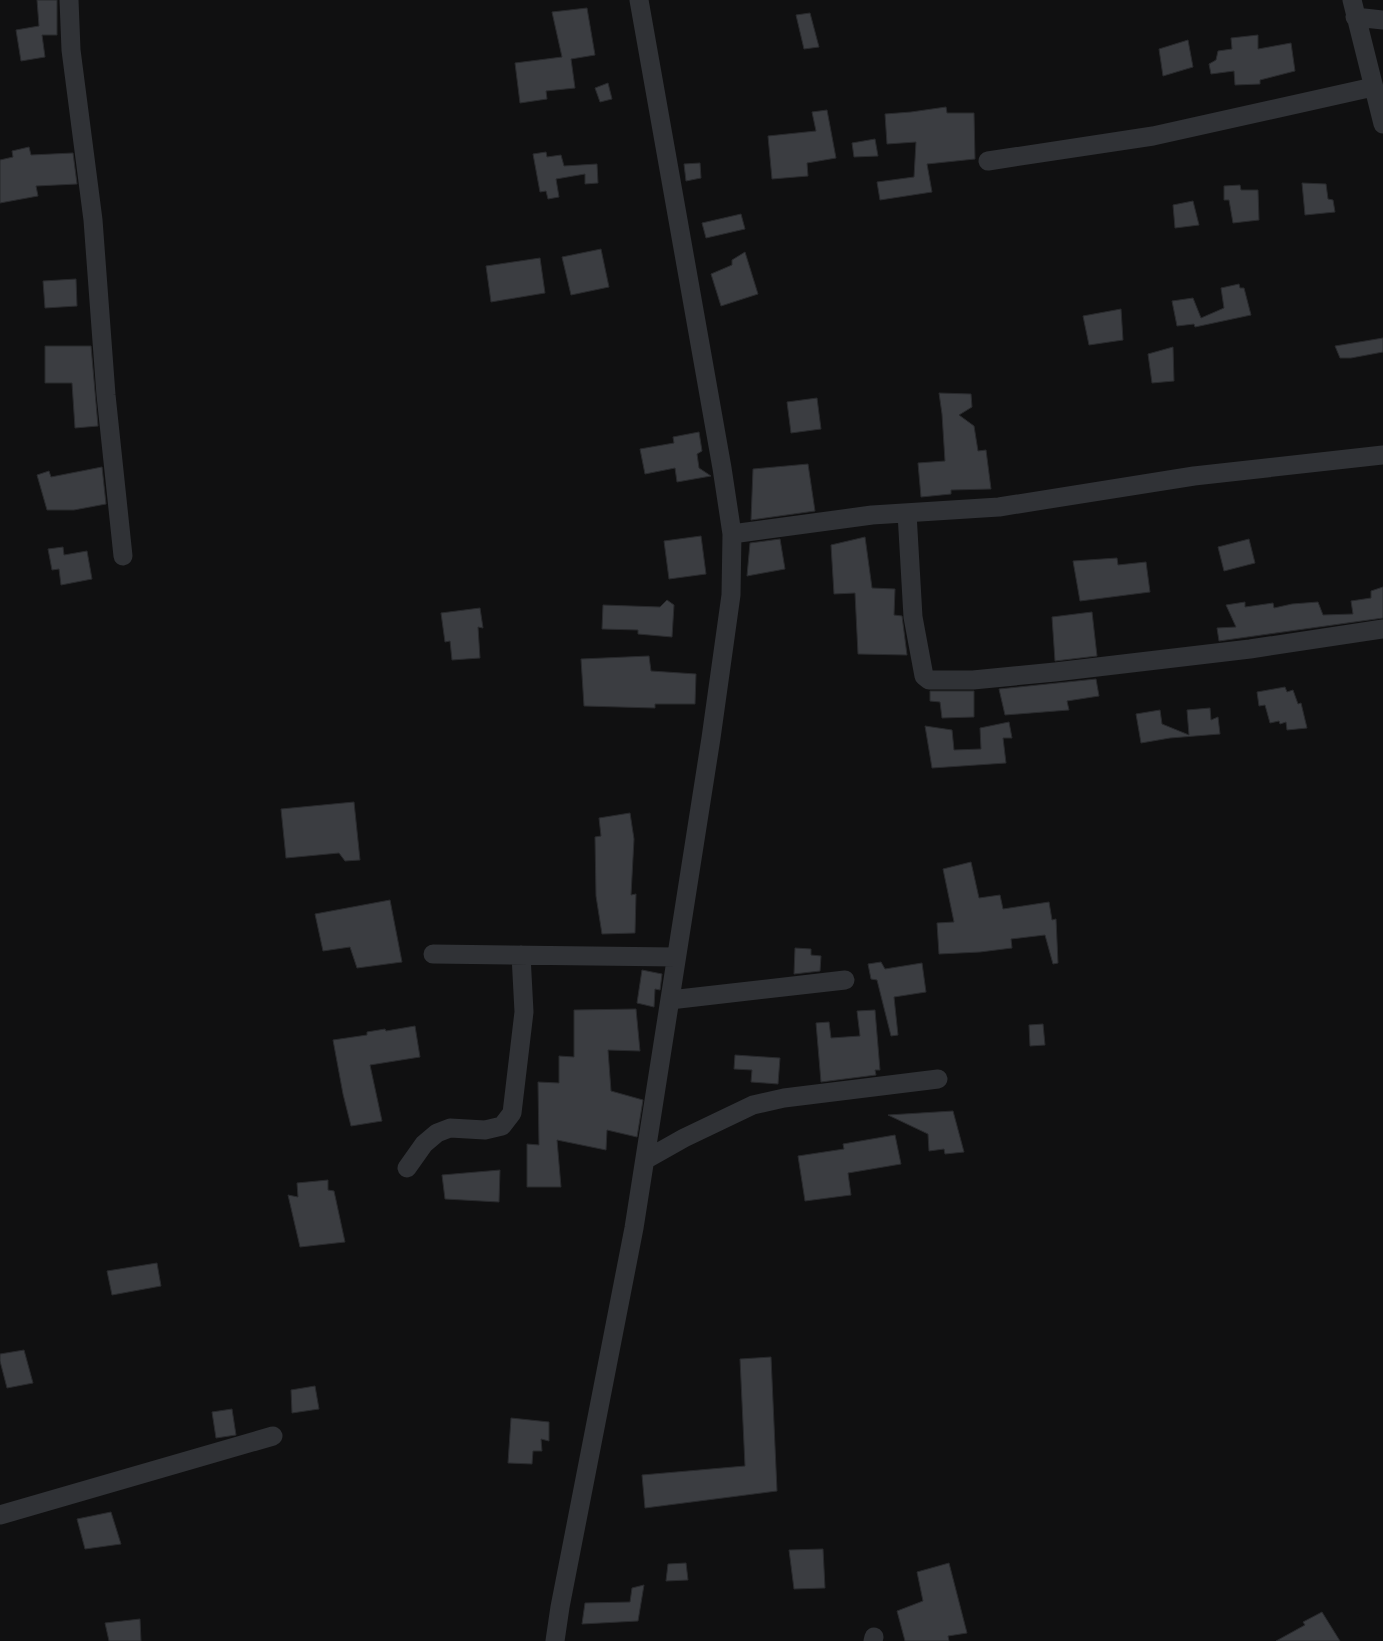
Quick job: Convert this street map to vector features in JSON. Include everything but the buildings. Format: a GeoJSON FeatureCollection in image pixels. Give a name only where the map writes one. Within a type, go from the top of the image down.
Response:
{"type":"FeatureCollection","features":[{"type":"Feature","properties":{"kind":"street"},"geometry":{"type":"LineString","coordinates":[[69,0],[72,50],[93,220],[106,395],[123,556]]}},
{"type":"Feature","properties":{"kind":"street"},"geometry":{"type":"LineString","coordinates":[[555,1641],[634,1228],[711,738],[730,595],[732,534],[722,468],[639,0]]}},
{"type":"Feature","properties":{"kind":"street"},"geometry":{"type":"LineString","coordinates":[[1354,9],[1383,20]]}},
{"type":"Feature","properties":{"kind":"street"},"geometry":{"type":"LineString","coordinates":[[1354,9],[1383,124]]}},
{"type":"Feature","properties":{"kind":"street"},"geometry":{"type":"LineString","coordinates":[[988,161],[1153,136],[1373,87]]}},
{"type":"Feature","properties":{"kind":"street"},"geometry":{"type":"LineString","coordinates":[[732,534],[872,514],[999,507],[1194,476],[1383,455]]}},
{"type":"Feature","properties":{"kind":"street"},"geometry":{"type":"LineString","coordinates":[[907,513],[914,617],[924,676],[930,680],[973,680],[1055,672],[1250,649],[1383,629]]}},
{"type":"Feature","properties":{"kind":"street"},"geometry":{"type":"LineString","coordinates":[[433,954],[676,957]]}},
{"type":"Feature","properties":{"kind":"street"},"geometry":{"type":"LineString","coordinates":[[407,1168],[424,1144],[437,1133],[450,1128],[485,1130],[502,1126],[512,1113],[524,1012],[520,955]]}},
{"type":"Feature","properties":{"kind":"street"},"geometry":{"type":"LineString","coordinates":[[670,1000],[845,980]]}},
{"type":"Feature","properties":{"kind":"street"},"geometry":{"type":"LineString","coordinates":[[645,1160],[684,1138],[753,1105],[784,1098],[938,1080]]}},
{"type":"Feature","properties":{"kind":"street"},"geometry":{"type":"LineString","coordinates":[[0,1515],[273,1436]]}}]}
